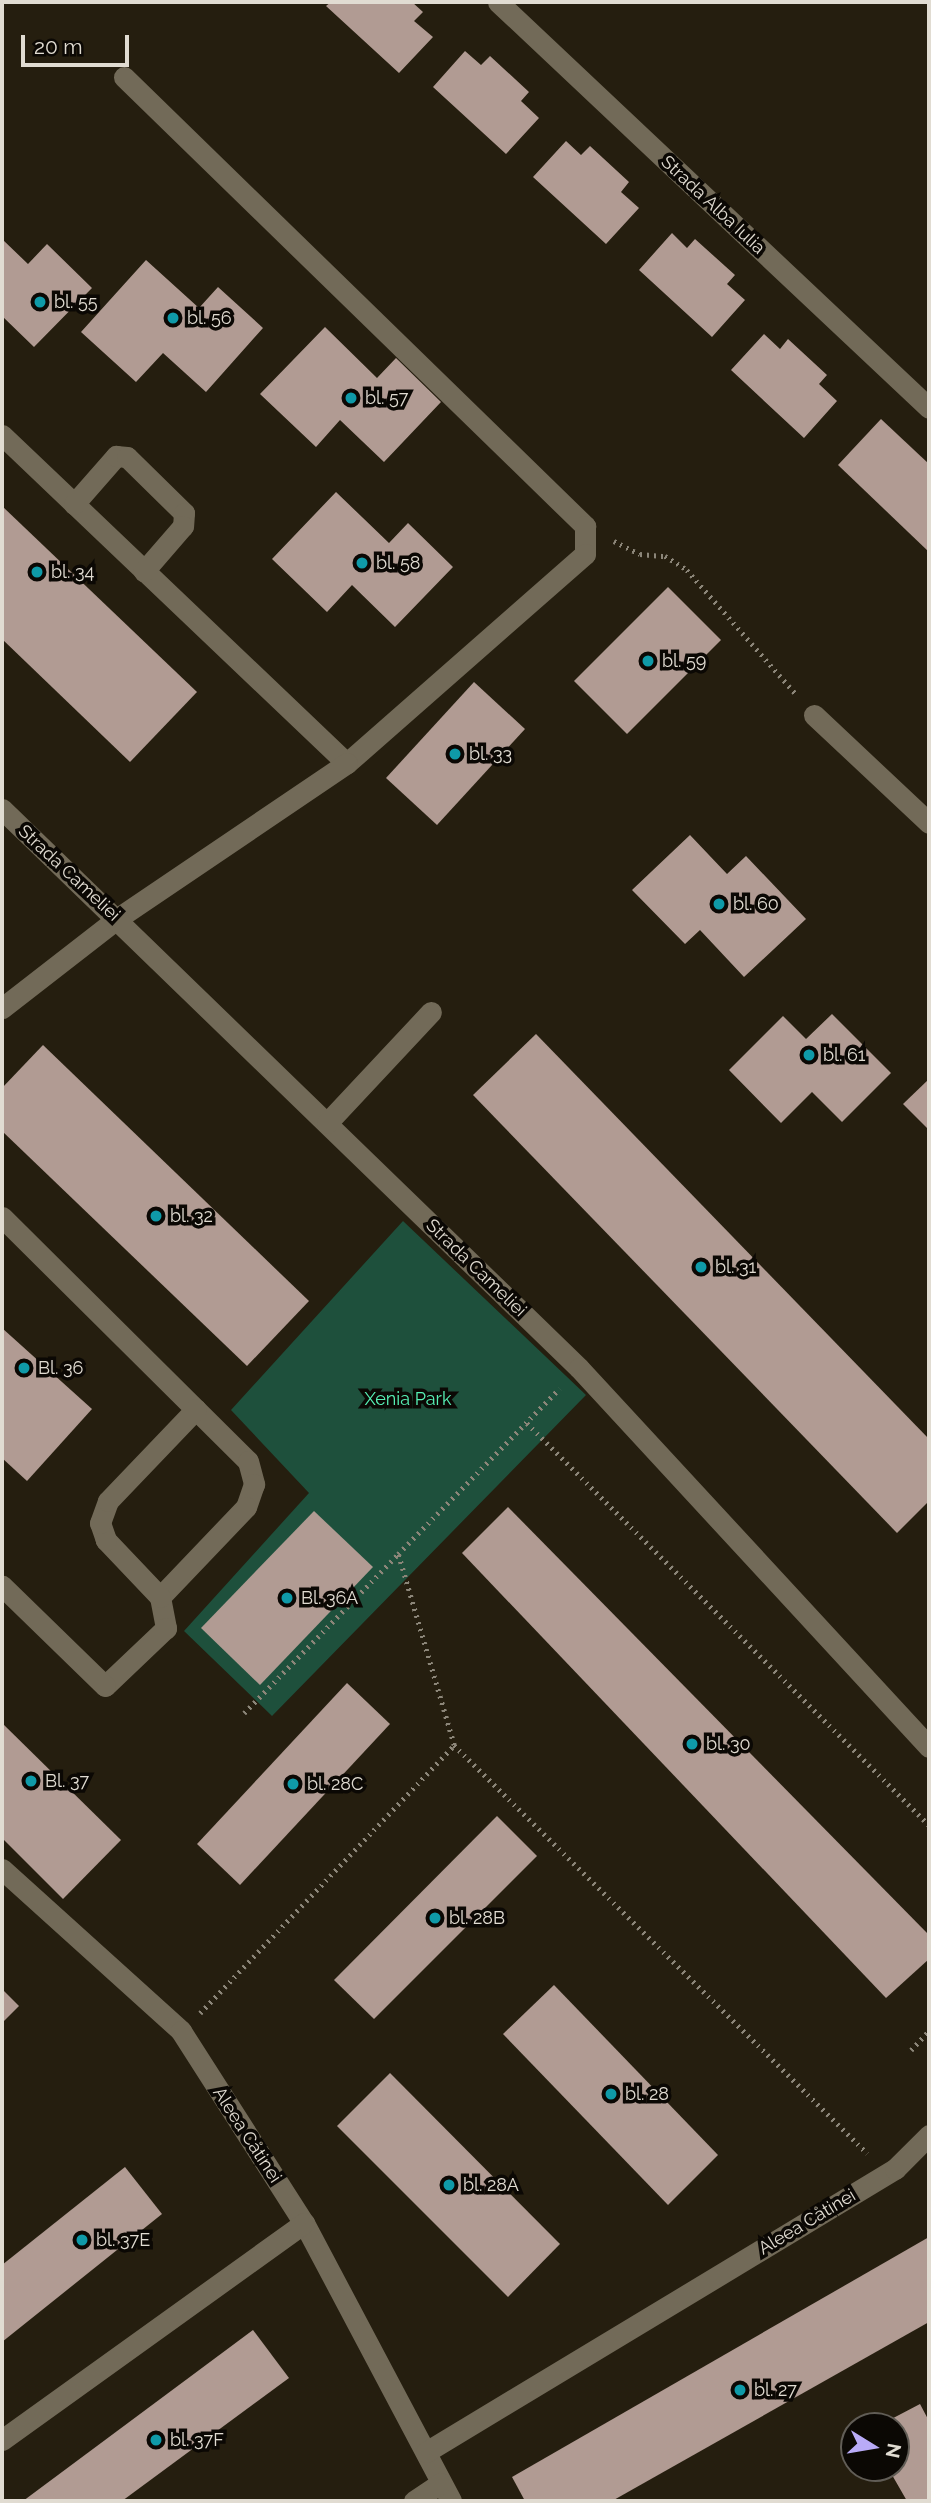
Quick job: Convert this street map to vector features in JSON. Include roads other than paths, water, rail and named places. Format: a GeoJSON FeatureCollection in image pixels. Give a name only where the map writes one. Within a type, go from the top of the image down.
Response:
{"type":"FeatureCollection","features":[{"type":"Feature","properties":{"kind":"street","name":"Strada Alba Iulia"},"geometry":{"type":"LineString","coordinates":[[498,2],[929,408]]}},
{"type":"Feature","properties":{"kind":"street"},"geometry":{"type":"LineString","coordinates":[[2,1008],[118,918],[347,763],[585,554],[585,526],[124,77]]}},
{"type":"Feature","properties":{"kind":"street"},"geometry":{"type":"LineString","coordinates":[[2,435],[347,763]]}},
{"type":"Feature","properties":{"kind":"street"},"geometry":{"type":"LineString","coordinates":[[74,504],[116,456],[127,457],[184,513],[183,526],[144,571]]}},
{"type":"Feature","properties":{"kind":"street"},"geometry":{"type":"LineString","coordinates":[[814,715],[929,823]]}},
{"type":"Feature","properties":{"kind":"street","name":"Strada Cameliei"},"geometry":{"type":"LineString","coordinates":[[2,809],[118,918],[579,1368],[928,1742]]}},
{"type":"Feature","properties":{"kind":"street"},"geometry":{"type":"LineString","coordinates":[[327,1123],[432,1012]]}},
{"type":"Feature","properties":{"kind":"street"},"geometry":{"type":"LineString","coordinates":[[2,1217],[248,1461],[254,1484],[246,1507],[160,1597]]}},
{"type":"Feature","properties":{"kind":"street"},"geometry":{"type":"LineString","coordinates":[[2,1586],[105,1686],[166,1628],[160,1597],[106,1540],[100,1523],[108,1501],[196,1409]]}},
{"type":"Feature","properties":{"kind":"street","name":"Aleea Cătinei"},"geometry":{"type":"LineString","coordinates":[[2,1869],[181,2031],[304,2223],[446,2492]]}},
{"type":"Feature","properties":{"kind":"street","name":"Aleea Cătinei"},"geometry":{"type":"LineString","coordinates":[[426,2452],[887,2174],[926,2146]]}},
{"type":"Feature","properties":{"kind":"street"},"geometry":{"type":"LineString","coordinates":[[2,2440],[304,2223]]}},
{"type":"Feature","properties":{"kind":"street"},"geometry":{"type":"LineString","coordinates":[[414,2501],[446,2492]]}},
{"type":"Feature","properties":{"kind":"place","name":"bl. 55"},"geometry":{"type":"Point","coordinates":[40,302]}},
{"type":"Feature","properties":{"kind":"place","name":"bl. 56"},"geometry":{"type":"Point","coordinates":[173,318]}},
{"type":"Feature","properties":{"kind":"place","name":"bl. 57"},"geometry":{"type":"Point","coordinates":[351,398]}},
{"type":"Feature","properties":{"kind":"place","name":"bl. 58"},"geometry":{"type":"Point","coordinates":[362,563]}},
{"type":"Feature","properties":{"kind":"place","name":"bl. 34"},"geometry":{"type":"Point","coordinates":[37,572]}},
{"type":"Feature","properties":{"kind":"place","name":"bl. 59"},"geometry":{"type":"Point","coordinates":[648,661]}},
{"type":"Feature","properties":{"kind":"place","name":"bl. 33"},"geometry":{"type":"Point","coordinates":[455,754]}},
{"type":"Feature","properties":{"kind":"place","name":"bl. 60"},"geometry":{"type":"Point","coordinates":[719,904]}},
{"type":"Feature","properties":{"kind":"place","name":"bl. 61"},"geometry":{"type":"Point","coordinates":[809,1055]}},
{"type":"Feature","properties":{"kind":"place","name":"bl. 32"},"geometry":{"type":"Point","coordinates":[156,1216]}},
{"type":"Feature","properties":{"kind":"place","name":"bl. 31"},"geometry":{"type":"Point","coordinates":[701,1267]}},
{"type":"Feature","properties":{"kind":"place","name":"Bl. 36"},"geometry":{"type":"Point","coordinates":[24,1368]}},
{"type":"Feature","properties":{"kind":"place","name":"Bl. 36A"},"geometry":{"type":"Point","coordinates":[287,1598]}},
{"type":"Feature","properties":{"kind":"place","name":"bl. 30"},"geometry":{"type":"Point","coordinates":[692,1744]}},
{"type":"Feature","properties":{"kind":"place","name":"Bl. 37"},"geometry":{"type":"Point","coordinates":[31,1781]}},
{"type":"Feature","properties":{"kind":"place","name":"bl. 28C"},"geometry":{"type":"Point","coordinates":[293,1784]}},
{"type":"Feature","properties":{"kind":"place","name":"bl. 28B"},"geometry":{"type":"Point","coordinates":[435,1918]}},
{"type":"Feature","properties":{"kind":"place","name":"bl. 28"},"geometry":{"type":"Point","coordinates":[611,2094]}},
{"type":"Feature","properties":{"kind":"place","name":"bl. 28A"},"geometry":{"type":"Point","coordinates":[449,2185]}},
{"type":"Feature","properties":{"kind":"place","name":"bl. 37E"},"geometry":{"type":"Point","coordinates":[82,2240]}},
{"type":"Feature","properties":{"kind":"place","name":"bl. 27"},"geometry":{"type":"Point","coordinates":[740,2390]}},
{"type":"Feature","properties":{"kind":"place","name":"bl. 37F"},"geometry":{"type":"Point","coordinates":[156,2440]}},
{"type":"Feature","properties":{"kind":"park label","name":"Xenia Park"},"geometry":{"type":"Point","coordinates":[408,1399]}}]}
